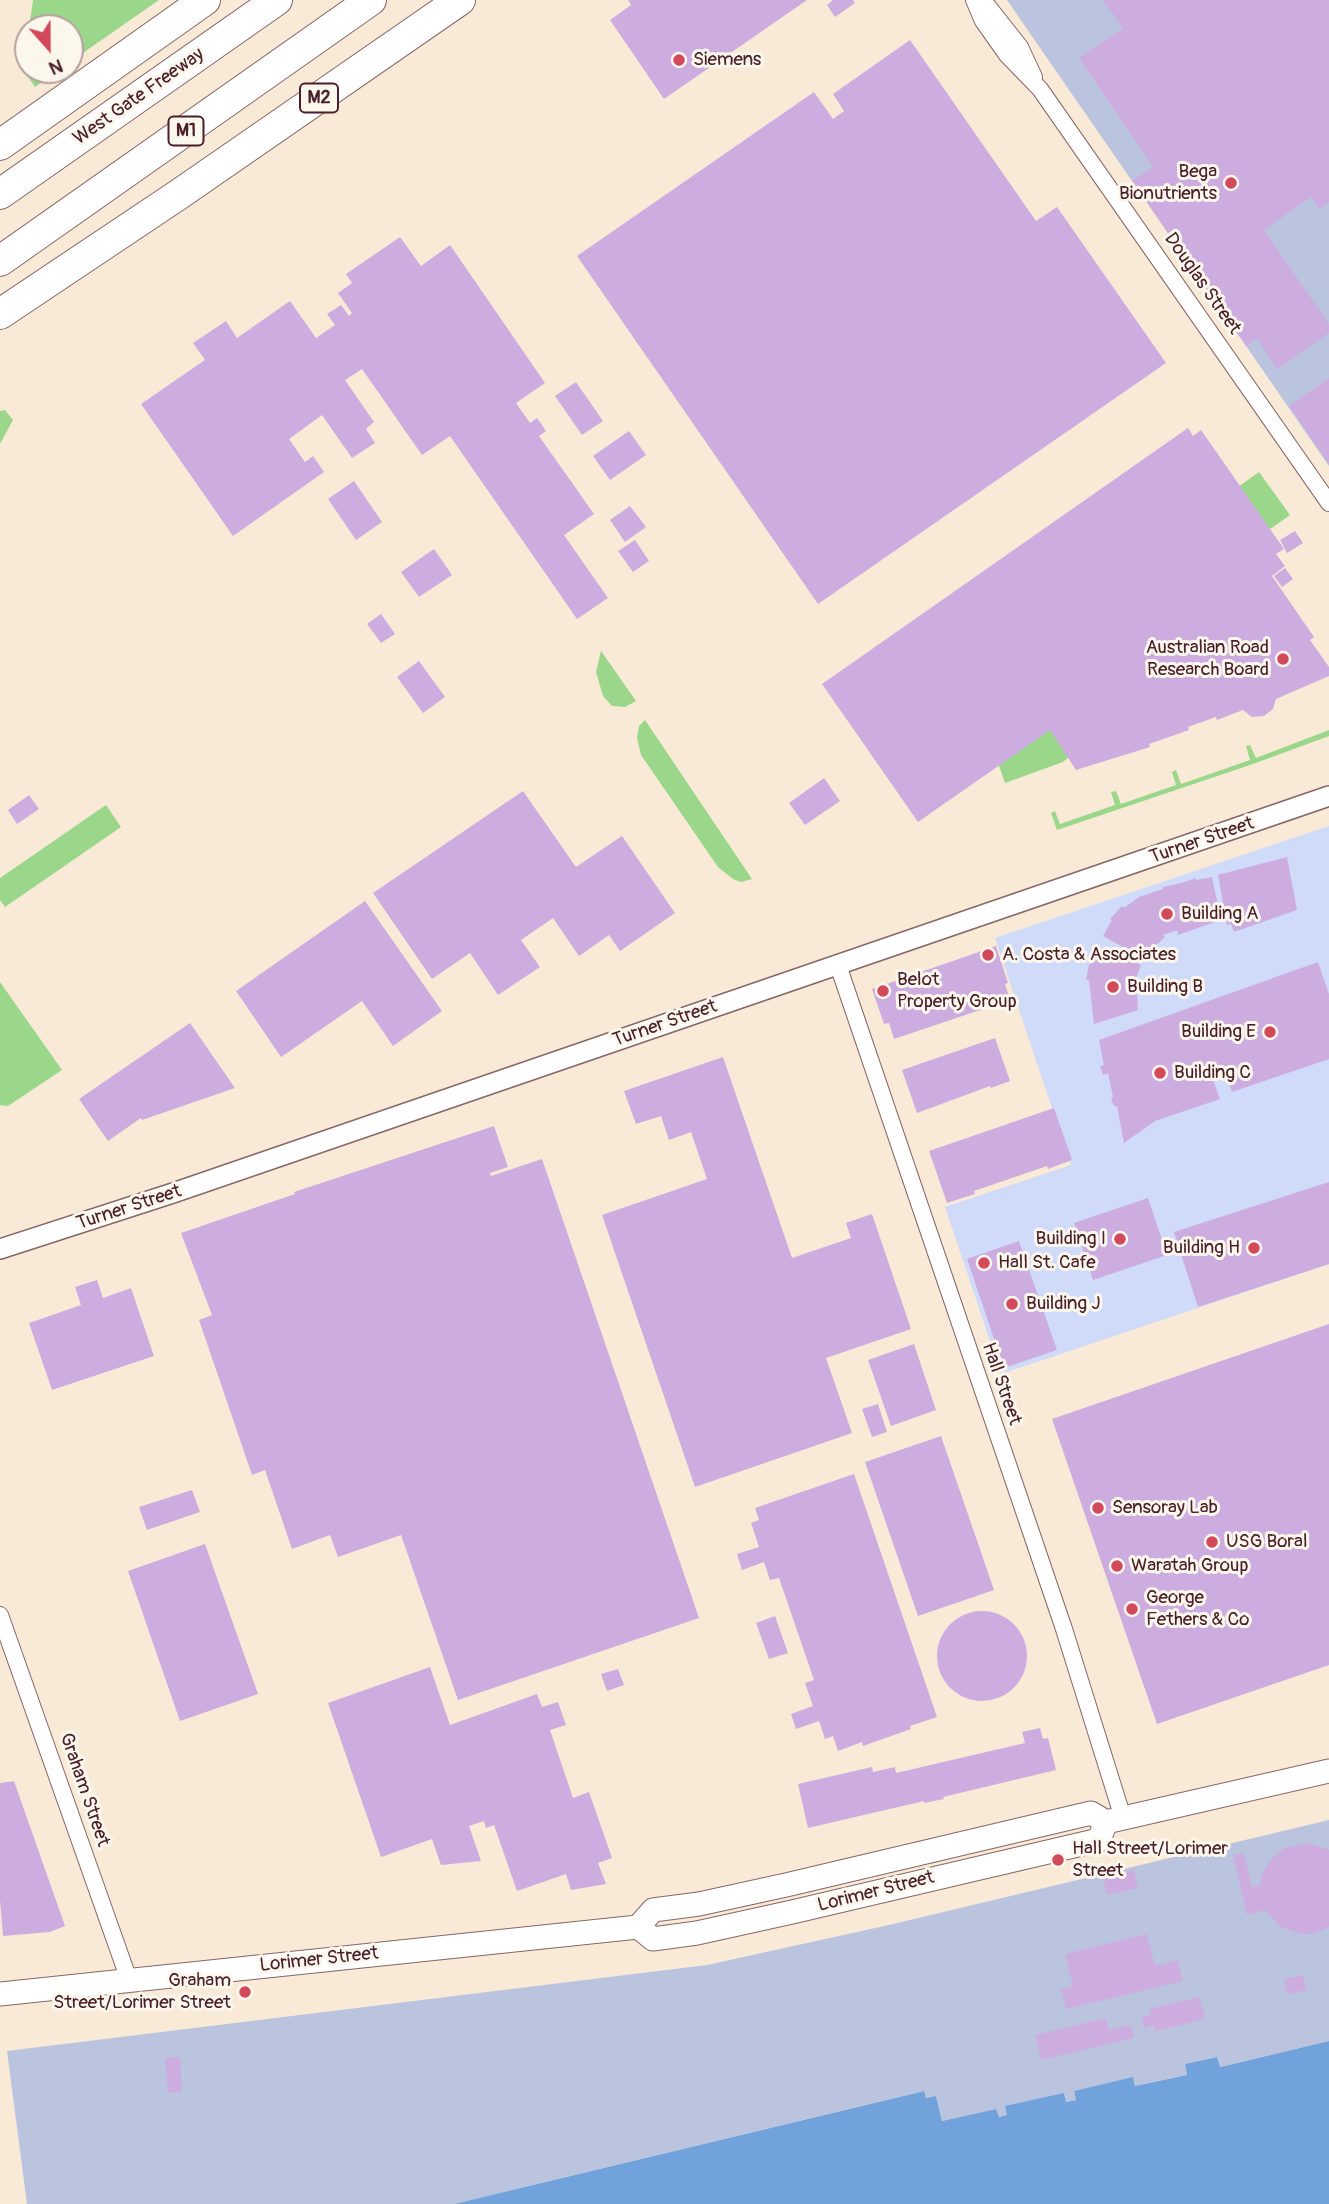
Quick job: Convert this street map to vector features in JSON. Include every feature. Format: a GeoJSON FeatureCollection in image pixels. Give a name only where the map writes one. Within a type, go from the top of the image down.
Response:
{"type":"FeatureCollection","features":[{"type":"Feature","properties":{"kind":"highway"},"geometry":{"type":"LineString","coordinates":[[0,145],[205,0]]}},
{"type":"Feature","properties":{"kind":"highway","name":"West Gate Freeway"},"geometry":{"type":"LineString","coordinates":[[0,194],[277,0]]}},
{"type":"Feature","properties":{"kind":"highway","name":"M1"},"geometry":{"type":"LineString","coordinates":[[0,261],[371,0]]}},
{"type":"Feature","properties":{"kind":"highway","name":"M2"},"geometry":{"type":"LineString","coordinates":[[0,314],[460,0]]}},
{"type":"Feature","properties":{"kind":"main road"},"geometry":{"type":"LineString","coordinates":[[1114,1820],[1329,1771]]}},
{"type":"Feature","properties":{"kind":"main road","name":"Lorimer Street"},"geometry":{"type":"LineString","coordinates":[[0,1994],[638,1927],[653,1939],[751,1922],[1099,1840],[1114,1820]]}},
{"type":"Feature","properties":{"kind":"street","name":"Douglas Street"},"geometry":{"type":"LineString","coordinates":[[974,0],[983,21],[1007,55],[1040,89],[1329,503]]}},
{"type":"Feature","properties":{"kind":"street","name":"Douglas Street"},"geometry":{"type":"LineString","coordinates":[[984,0],[1020,47],[1040,89]]}},
{"type":"Feature","properties":{"kind":"street","name":"Turner Street"},"geometry":{"type":"LineString","coordinates":[[0,1249],[173,1194],[1329,796]]}},
{"type":"Feature","properties":{"kind":"street","name":"Hall Street"},"geometry":{"type":"LineString","coordinates":[[838,965],[1056,1607],[1114,1820]]}},
{"type":"Feature","properties":{"kind":"street","name":"Graham Street"},"geometry":{"type":"LineString","coordinates":[[0,1615],[129,1980]]}},
{"type":"Feature","properties":{"kind":"shaded area","name":"Bega Bionutrients"},"geometry":{"type":"Polygon","coordinates":[[[1007,0],[1329,0],[1329,466],[1132,181],[1007,0]]]}},
{"type":"Feature","properties":{"kind":"shaded area"},"geometry":{"type":"Polygon","coordinates":[[[1329,826],[1329,1264],[1001,1374],[945,1207],[1071,1165],[995,938],[1329,826]]]}},
{"type":"Feature","properties":{"kind":"shaded area"},"geometry":{"type":"Polygon","coordinates":[[[1329,1820],[1329,2041],[1219,2067],[1217,2057],[1185,2064],[1187,2075],[1135,2086],[1133,2078],[1074,2091],[1076,2100],[1066,2102],[1064,2094],[1006,2107],[1007,2115],[998,2117],[996,2109],[942,2121],[936,2096],[926,2098],[923,2091],[454,2204],[27,2204],[7,2051],[707,1965],[889,1925],[1329,1820]]]}},
{"type":"Feature","properties":{"kind":"green space"},"geometry":{"type":"Polygon","coordinates":[[[33,0],[159,0],[84,52],[84,14],[31,14],[33,0]]]}},
{"type":"Feature","properties":{"kind":"green space"},"geometry":{"type":"Polygon","coordinates":[[[5,410],[13,420],[0,444],[0,411],[5,410]]]}},
{"type":"Feature","properties":{"kind":"green space"},"geometry":{"type":"Polygon","coordinates":[[[1259,472],[1290,515],[1269,530],[1238,487],[1259,472]]]}},
{"type":"Feature","properties":{"kind":"green space"},"geometry":{"type":"Polygon","coordinates":[[[601,651],[636,701],[625,707],[612,706],[603,696],[596,672],[601,651]]]}},
{"type":"Feature","properties":{"kind":"green space"},"geometry":{"type":"Polygon","coordinates":[[[645,720],[752,879],[741,882],[718,867],[641,755],[637,738],[639,726],[645,720]]]}},
{"type":"Feature","properties":{"kind":"green space"},"geometry":{"type":"Polygon","coordinates":[[[1050,727],[1070,756],[1063,762],[1005,783],[998,763],[1050,727]]]}},
{"type":"Feature","properties":{"kind":"green space"},"geometry":{"type":"Polygon","coordinates":[[[1329,730],[1329,736],[1253,764],[1057,830],[1051,813],[1055,811],[1060,824],[1115,805],[1111,792],[1116,791],[1121,804],[1176,785],[1172,772],[1176,770],[1181,784],[1250,760],[1246,746],[1250,745],[1256,758],[1329,730]]]}},
{"type":"Feature","properties":{"kind":"green space"},"geometry":{"type":"Polygon","coordinates":[[[106,805],[121,827],[5,907],[0,900],[0,878],[106,805]]]}},
{"type":"Feature","properties":{"kind":"green space"},"geometry":{"type":"Polygon","coordinates":[[[0,982],[62,1070],[8,1106],[0,1105],[0,982]]]}},
{"type":"Feature","properties":{"kind":"water"},"geometry":{"type":"Polygon","coordinates":[[[1329,2041],[1329,2204],[454,2204],[924,2091],[926,2098],[936,2096],[942,2121],[996,2109],[999,2117],[1007,2115],[1005,2106],[1064,2093],[1066,2102],[1076,2100],[1074,2091],[1133,2077],[1135,2086],[1187,2075],[1185,2064],[1217,2057],[1220,2067],[1329,2041]]]}},
{"type":"Feature","properties":{"kind":"building","name":"Siemens"},"geometry":{"type":"Polygon","coordinates":[[[628,0],[807,0],[664,99],[610,20],[631,5],[628,0]]]}},
{"type":"Feature","properties":{"kind":"building"},"geometry":{"type":"Polygon","coordinates":[[[833,0],[853,0],[855,3],[835,17],[827,5],[833,0]]]}},
{"type":"Feature","properties":{"kind":"building","name":"Bega Bionutrients"},"geometry":{"type":"Polygon","coordinates":[[[1103,0],[1329,0],[1329,202],[1319,209],[1311,197],[1264,230],[1329,324],[1329,333],[1277,369],[1257,338],[1246,346],[1132,181],[1153,167],[1079,58],[1123,28],[1103,0]]]}},
{"type":"Feature","properties":{"kind":"building"},"geometry":{"type":"Polygon","coordinates":[[[910,40],[1036,221],[1057,207],[1166,363],[818,604],[577,256],[814,92],[833,119],[844,111],[833,94],[910,40]]]}},
{"type":"Feature","properties":{"kind":"building"},"geometry":{"type":"Polygon","coordinates":[[[400,237],[421,266],[450,245],[545,383],[516,403],[530,423],[537,418],[546,431],[539,436],[594,514],[564,535],[608,598],[577,619],[450,436],[422,455],[362,369],[345,380],[374,422],[366,429],[375,443],[352,458],[322,415],[289,439],[305,462],[313,456],[324,472],[233,536],[141,404],[205,360],[193,343],[226,321],[237,338],[290,301],[316,338],[335,325],[327,314],[341,305],[349,316],[352,313],[338,293],[352,283],[346,274],[400,237]]]}},
{"type":"Feature","properties":{"kind":"building"},"geometry":{"type":"Polygon","coordinates":[[[1329,378],[1329,464],[1289,406],[1329,378]]]}},
{"type":"Feature","properties":{"kind":"building"},"geometry":{"type":"Polygon","coordinates":[[[576,382],[603,421],[582,435],[555,396],[576,382]]]}},
{"type":"Feature","properties":{"kind":"building"},"geometry":{"type":"Polygon","coordinates":[[[1188,428],[1193,436],[1201,430],[1284,549],[1276,554],[1285,566],[1272,576],[1314,637],[1310,640],[1329,667],[1329,676],[1276,699],[1273,709],[1264,716],[1252,717],[1243,710],[1217,720],[1216,717],[1149,744],[1150,747],[1076,770],[1050,730],[918,822],[822,684],[1188,428]]]}},
{"type":"Feature","properties":{"kind":"building"},"geometry":{"type":"Polygon","coordinates":[[[629,431],[646,455],[610,480],[593,456],[629,431]]]}},
{"type":"Feature","properties":{"kind":"building"},"geometry":{"type":"Polygon","coordinates":[[[354,481],[382,522],[356,540],[328,499],[354,481]]]}},
{"type":"Feature","properties":{"kind":"building"},"geometry":{"type":"Polygon","coordinates":[[[630,506],[646,527],[625,542],[610,520],[630,506]]]}},
{"type":"Feature","properties":{"kind":"building"},"geometry":{"type":"Polygon","coordinates":[[[1295,531],[1303,543],[1287,553],[1280,540],[1295,531]]]}},
{"type":"Feature","properties":{"kind":"building"},"geometry":{"type":"Polygon","coordinates":[[[635,540],[649,561],[633,572],[618,551],[635,540]]]}},
{"type":"Feature","properties":{"kind":"building"},"geometry":{"type":"Polygon","coordinates":[[[434,549],[452,575],[419,597],[401,572],[434,549]]]}},
{"type":"Feature","properties":{"kind":"building"},"geometry":{"type":"Polygon","coordinates":[[[1285,568],[1293,579],[1282,587],[1274,576],[1285,568]]]}},
{"type":"Feature","properties":{"kind":"building"},"geometry":{"type":"Polygon","coordinates":[[[381,614],[395,634],[381,643],[367,624],[381,614]]]}},
{"type":"Feature","properties":{"kind":"building"},"geometry":{"type":"Polygon","coordinates":[[[419,661],[445,697],[423,713],[397,677],[419,661]]]}},
{"type":"Feature","properties":{"kind":"building"},"geometry":{"type":"Polygon","coordinates":[[[824,778],[840,801],[805,825],[789,803],[824,778]]]}},
{"type":"Feature","properties":{"kind":"building"},"geometry":{"type":"Polygon","coordinates":[[[523,791],[576,867],[622,836],[675,913],[620,951],[609,935],[579,956],[553,918],[521,940],[540,967],[498,995],[470,953],[432,979],[373,893],[523,791]]]}},
{"type":"Feature","properties":{"kind":"building"},"geometry":{"type":"Polygon","coordinates":[[[29,795],[39,809],[17,824],[8,810],[29,795]]]}},
{"type":"Feature","properties":{"kind":"building"},"geometry":{"type":"Polygon","coordinates":[[[1287,857],[1297,910],[1234,932],[1231,924],[1227,925],[1218,875],[1287,857]]]}},
{"type":"Feature","properties":{"kind":"building","name":"Building A"},"geometry":{"type":"Polygon","coordinates":[[[1212,877],[1221,920],[1178,935],[1177,930],[1163,935],[1165,937],[1143,958],[1103,936],[1112,920],[1110,919],[1122,906],[1124,908],[1139,897],[1163,887],[1195,878],[1212,877]]]}},
{"type":"Feature","properties":{"kind":"building"},"geometry":{"type":"Polygon","coordinates":[[[365,901],[442,1011],[393,1046],[362,1001],[281,1057],[236,991],[365,901]]]}},
{"type":"Feature","properties":{"kind":"building"},"geometry":{"type":"Polygon","coordinates":[[[996,946],[1008,983],[1005,984],[1010,1000],[894,1039],[889,1023],[884,1024],[872,989],[996,946]]]}},
{"type":"Feature","properties":{"kind":"building","name":"Building B"},"geometry":{"type":"Polygon","coordinates":[[[1099,947],[1141,965],[1136,978],[1138,1010],[1094,1024],[1089,980],[1086,980],[1089,964],[1092,964],[1099,947]]]}},
{"type":"Feature","properties":{"kind":"building"},"geometry":{"type":"Polygon","coordinates":[[[1318,962],[1329,994],[1329,1059],[1232,1092],[1224,1069],[1211,1074],[1220,1099],[1155,1121],[1124,1143],[1117,1106],[1114,1106],[1111,1098],[1113,1097],[1108,1073],[1103,1075],[1100,1066],[1104,1065],[1099,1040],[1318,962]]]}},
{"type":"Feature","properties":{"kind":"building"},"geometry":{"type":"Polygon","coordinates":[[[190,1023],[235,1088],[142,1120],[141,1118],[108,1141],[79,1099],[190,1023]]]}},
{"type":"Feature","properties":{"kind":"building"},"geometry":{"type":"Polygon","coordinates":[[[995,1038],[1010,1081],[917,1113],[902,1070],[995,1038]]]}},
{"type":"Feature","properties":{"kind":"building"},"geometry":{"type":"Polygon","coordinates":[[[723,1057],[792,1258],[851,1238],[846,1223],[872,1214],[911,1329],[826,1358],[852,1433],[695,1487],[602,1215],[707,1179],[691,1132],[669,1140],[661,1116],[636,1124],[624,1091],[723,1057]]]}},
{"type":"Feature","properties":{"kind":"building"},"geometry":{"type":"Polygon","coordinates":[[[1054,1108],[1072,1160],[974,1191],[975,1194],[947,1203],[929,1151],[1054,1108]]]}},
{"type":"Feature","properties":{"kind":"building"},"geometry":{"type":"Polygon","coordinates":[[[494,1126],[508,1167],[490,1173],[491,1176],[542,1159],[699,1618],[458,1700],[401,1535],[338,1557],[330,1535],[292,1549],[265,1470],[252,1475],[199,1320],[212,1315],[181,1233],[295,1194],[294,1192],[494,1126]]]}},
{"type":"Feature","properties":{"kind":"building","name":"Building H"},"geometry":{"type":"Polygon","coordinates":[[[1329,1182],[1329,1264],[1198,1307],[1174,1232],[1329,1182]]]}},
{"type":"Feature","properties":{"kind":"building","name":"Building I"},"geometry":{"type":"Polygon","coordinates":[[[1148,1198],[1167,1255],[1093,1280],[1074,1223],[1148,1198]]]}},
{"type":"Feature","properties":{"kind":"building","name":"Building J"},"geometry":{"type":"Polygon","coordinates":[[[1019,1241],[1057,1350],[1004,1368],[967,1259],[1019,1241]]]}},
{"type":"Feature","properties":{"kind":"building"},"geometry":{"type":"Polygon","coordinates":[[[97,1280],[103,1298],[131,1288],[154,1356],[52,1390],[29,1323],[81,1305],[75,1287],[97,1280]]]}},
{"type":"Feature","properties":{"kind":"building","name":"USG Boral"},"geometry":{"type":"Polygon","coordinates":[[[1329,1324],[1329,1665],[1157,1724],[1052,1419],[1329,1324]]]}},
{"type":"Feature","properties":{"kind":"building"},"geometry":{"type":"Polygon","coordinates":[[[914,1344],[936,1410],[891,1426],[868,1360],[914,1344]]]}},
{"type":"Feature","properties":{"kind":"building"},"geometry":{"type":"Polygon","coordinates":[[[878,1404],[887,1432],[872,1437],[862,1409],[878,1404]]]}},
{"type":"Feature","properties":{"kind":"building"},"geometry":{"type":"Polygon","coordinates":[[[941,1436],[994,1590],[918,1616],[865,1462],[941,1436]]]}},
{"type":"Feature","properties":{"kind":"building"},"geometry":{"type":"Polygon","coordinates":[[[854,1474],[937,1717],[863,1746],[862,1742],[838,1751],[833,1736],[825,1739],[819,1721],[796,1729],[791,1714],[813,1706],[805,1683],[814,1680],[779,1578],[770,1580],[764,1562],[742,1570],[737,1554],[759,1547],[751,1523],[759,1520],[755,1508],[854,1474]]]}},
{"type":"Feature","properties":{"kind":"building"},"geometry":{"type":"Polygon","coordinates":[[[192,1490],[200,1512],[147,1530],[139,1507],[192,1490]]]}},
{"type":"Feature","properties":{"kind":"building"},"geometry":{"type":"Polygon","coordinates":[[[205,1544],[258,1694],[180,1721],[128,1571],[205,1544]]]}},
{"type":"Feature","properties":{"kind":"building"},"geometry":{"type":"Polygon","coordinates":[[[982,1611],[999,1614],[1014,1624],[1024,1639],[1027,1656],[1024,1673],[1014,1688],[999,1698],[982,1701],[965,1698],[950,1688],[940,1673],[937,1656],[940,1639],[950,1624],[965,1614],[982,1611]]]}},
{"type":"Feature","properties":{"kind":"building"},"geometry":{"type":"Polygon","coordinates":[[[775,1616],[788,1653],[769,1659],[756,1623],[775,1616]]]}},
{"type":"Feature","properties":{"kind":"building"},"geometry":{"type":"Polygon","coordinates":[[[430,1667],[450,1725],[537,1694],[542,1707],[558,1702],[566,1725],[550,1730],[573,1798],[589,1792],[612,1858],[598,1863],[606,1884],[571,1890],[566,1874],[517,1891],[494,1825],[486,1828],[484,1821],[469,1826],[481,1861],[441,1865],[432,1839],[381,1857],[328,1703],[430,1667]]]}},
{"type":"Feature","properties":{"kind":"building"},"geometry":{"type":"Polygon","coordinates":[[[618,1669],[624,1685],[607,1691],[601,1674],[618,1669]]]}},
{"type":"Feature","properties":{"kind":"building"},"geometry":{"type":"Polygon","coordinates":[[[1040,1728],[1043,1739],[1048,1738],[1056,1770],[943,1797],[944,1799],[924,1801],[808,1828],[798,1784],[872,1767],[873,1772],[895,1767],[896,1773],[1025,1743],[1022,1732],[1040,1728]]]}},
{"type":"Feature","properties":{"kind":"building"},"geometry":{"type":"Polygon","coordinates":[[[14,1781],[65,1926],[50,1932],[3,1936],[0,1900],[0,1783],[14,1781]]]}},
{"type":"Feature","properties":{"kind":"building"},"geometry":{"type":"Polygon","coordinates":[[[1308,1843],[1329,1850],[1329,1927],[1315,1933],[1303,1934],[1280,1927],[1265,1910],[1247,1915],[1233,1855],[1244,1853],[1252,1887],[1260,1885],[1262,1874],[1275,1855],[1285,1848],[1308,1843]]]}},
{"type":"Feature","properties":{"kind":"building"},"geometry":{"type":"Polygon","coordinates":[[[1134,1870],[1138,1888],[1107,1895],[1103,1877],[1134,1870]]]}},
{"type":"Feature","properties":{"kind":"building"},"geometry":{"type":"Polygon","coordinates":[[[1147,1934],[1155,1966],[1178,1960],[1183,1981],[1066,2009],[1061,1989],[1073,1986],[1065,1954],[1147,1934]]]}},
{"type":"Feature","properties":{"kind":"building"},"geometry":{"type":"Polygon","coordinates":[[[1303,1975],[1306,1990],[1287,1994],[1284,1979],[1303,1975]]]}},
{"type":"Feature","properties":{"kind":"building"},"geometry":{"type":"Polygon","coordinates":[[[1200,1997],[1205,2019],[1155,2031],[1153,2025],[1144,2028],[1141,2018],[1151,2015],[1149,2009],[1200,1997]]]}},
{"type":"Feature","properties":{"kind":"building"},"geometry":{"type":"Polygon","coordinates":[[[1106,2018],[1109,2030],[1131,2025],[1134,2038],[1041,2060],[1035,2035],[1106,2018]]]}},
{"type":"Feature","properties":{"kind":"building"},"geometry":{"type":"Polygon","coordinates":[[[180,2057],[182,2092],[168,2093],[165,2058],[180,2057]]]}},
{"type":"Feature","properties":{"kind":"place","name":"Siemens"},"geometry":{"type":"Point","coordinates":[679,60]}},
{"type":"Feature","properties":{"kind":"place","name":"Bega Bionutrients"},"geometry":{"type":"Point","coordinates":[1231,183]}},
{"type":"Feature","properties":{"kind":"place","name":"Australian Road Research Board"},"geometry":{"type":"Point","coordinates":[1283,659]}},
{"type":"Feature","properties":{"kind":"place","name":"Building A"},"geometry":{"type":"Point","coordinates":[1167,914]}},
{"type":"Feature","properties":{"kind":"place","name":"A. Costa & Associates"},"geometry":{"type":"Point","coordinates":[988,955]}},
{"type":"Feature","properties":{"kind":"place","name":"Building B"},"geometry":{"type":"Point","coordinates":[1113,987]}},
{"type":"Feature","properties":{"kind":"place","name":"Belot Property Group"},"geometry":{"type":"Point","coordinates":[883,991]}},
{"type":"Feature","properties":{"kind":"place","name":"Building E"},"geometry":{"type":"Point","coordinates":[1270,1032]}},
{"type":"Feature","properties":{"kind":"place","name":"Building C"},"geometry":{"type":"Point","coordinates":[1160,1073]}},
{"type":"Feature","properties":{"kind":"place","name":"Building I"},"geometry":{"type":"Point","coordinates":[1120,1239]}},
{"type":"Feature","properties":{"kind":"place","name":"Building H"},"geometry":{"type":"Point","coordinates":[1254,1248]}},
{"type":"Feature","properties":{"kind":"place","name":"Hall St. Cafe"},"geometry":{"type":"Point","coordinates":[984,1263]}},
{"type":"Feature","properties":{"kind":"place","name":"Building J"},"geometry":{"type":"Point","coordinates":[1012,1304]}},
{"type":"Feature","properties":{"kind":"place","name":"Sensoray Lab"},"geometry":{"type":"Point","coordinates":[1098,1508]}},
{"type":"Feature","properties":{"kind":"place","name":"USG Boral"},"geometry":{"type":"Point","coordinates":[1212,1542]}},
{"type":"Feature","properties":{"kind":"place","name":"Waratah Group"},"geometry":{"type":"Point","coordinates":[1117,1566]}},
{"type":"Feature","properties":{"kind":"place","name":"George Fethers & Co"},"geometry":{"type":"Point","coordinates":[1132,1609]}},
{"type":"Feature","properties":{"kind":"place","name":"Hall Street/Lorimer Street"},"geometry":{"type":"Point","coordinates":[1058,1860]}},
{"type":"Feature","properties":{"kind":"place","name":"Graham Street/Lorimer Street"},"geometry":{"type":"Point","coordinates":[245,1992]}}]}
